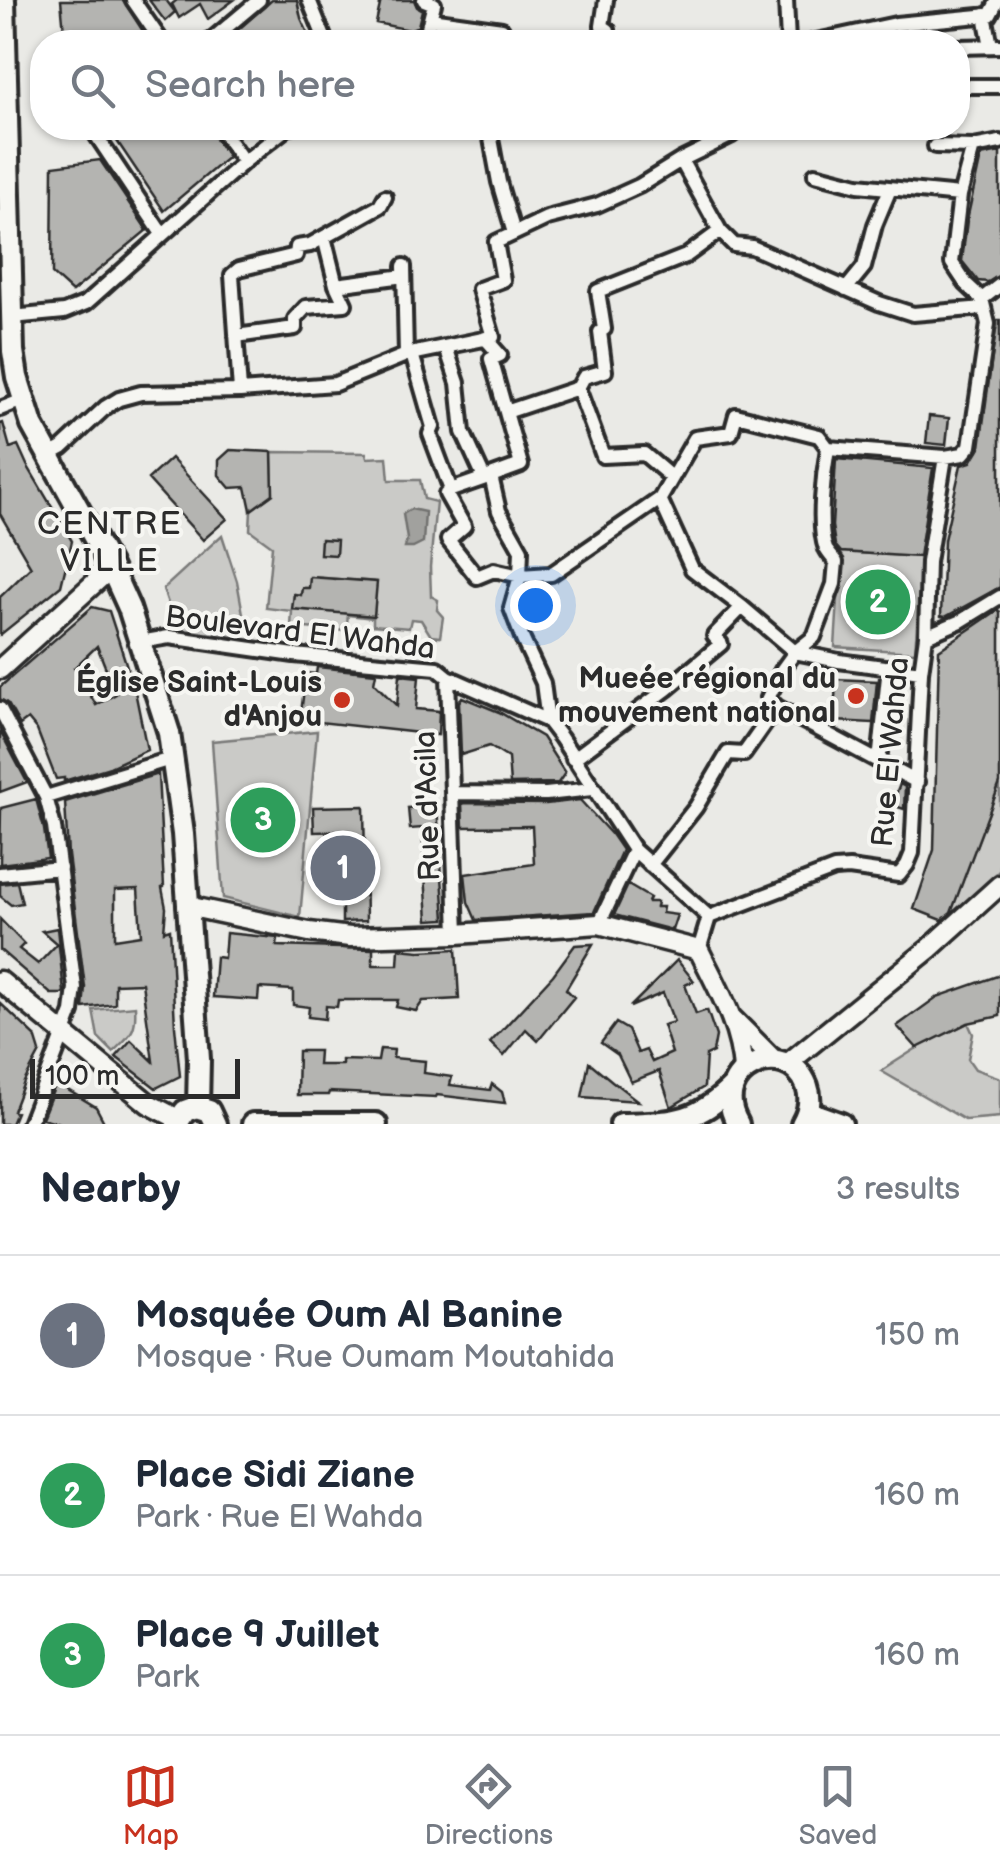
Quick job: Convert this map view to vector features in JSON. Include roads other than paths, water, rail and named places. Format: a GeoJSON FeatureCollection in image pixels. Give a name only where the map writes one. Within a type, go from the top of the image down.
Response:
{"type":"FeatureCollection","features":[{"type":"Feature","properties":{"kind":"main road"},"geometry":{"type":"LineString","coordinates":[[4,0],[6,219],[16,378],[47,456],[129,608],[169,733],[183,834],[199,1059],[198,1107]]}},
{"type":"Feature","properties":{"kind":"main road"},"geometry":{"type":"LineString","coordinates":[[620,1124],[697,1120],[758,1063],[781,1063],[798,1072],[808,1087],[805,1118],[841,1124]]}},
{"type":"Feature","properties":{"kind":"main road"},"geometry":{"type":"LineString","coordinates":[[738,1079],[730,1104],[738,1124]]}},
{"type":"Feature","properties":{"kind":"main road"},"geometry":{"type":"LineString","coordinates":[[178,1122],[186,1110],[198,1107],[209,1111],[215,1124]]}},
{"type":"Feature","properties":{"kind":"main road"},"geometry":{"type":"LineString","coordinates":[[253,1124],[376,1124]]}},
{"type":"Feature","properties":{"kind":"street"},"geometry":{"type":"LineString","coordinates":[[132,0],[153,30]]}},
{"type":"Feature","properties":{"kind":"street"},"geometry":{"type":"LineString","coordinates":[[223,30],[259,0]]}},
{"type":"Feature","properties":{"kind":"street"},"geometry":{"type":"LineString","coordinates":[[310,0],[321,30]]}},
{"type":"Feature","properties":{"kind":"street"},"geometry":{"type":"LineString","coordinates":[[424,0],[434,4],[427,30]]}},
{"type":"Feature","properties":{"kind":"street"},"geometry":{"type":"LineString","coordinates":[[606,0],[602,26],[608,30]]}},
{"type":"Feature","properties":{"kind":"street"},"geometry":{"type":"LineString","coordinates":[[786,0],[787,30]]}},
{"type":"Feature","properties":{"kind":"street"},"geometry":{"type":"LineString","coordinates":[[876,30],[896,24],[990,15],[998,0]]}},
{"type":"Feature","properties":{"kind":"street"},"geometry":{"type":"LineString","coordinates":[[970,47],[995,46],[985,15]]}},
{"type":"Feature","properties":{"kind":"street"},"geometry":{"type":"LineString","coordinates":[[430,19],[502,29]]}},
{"type":"Feature","properties":{"kind":"street"},"geometry":{"type":"LineString","coordinates":[[970,87],[1000,86]]}},
{"type":"Feature","properties":{"kind":"street"},"geometry":{"type":"LineString","coordinates":[[99,140],[162,234]]}},
{"type":"Feature","properties":{"kind":"street"},"geometry":{"type":"LineString","coordinates":[[228,140],[244,162]]}},
{"type":"Feature","properties":{"kind":"street"},"geometry":{"type":"LineString","coordinates":[[12,317],[64,312],[86,303],[272,140]]}},
{"type":"Feature","properties":{"kind":"street"},"geometry":{"type":"LineString","coordinates":[[491,140],[514,234]]}},
{"type":"Feature","properties":{"kind":"street"},"geometry":{"type":"LineString","coordinates":[[47,456],[62,448],[119,399],[141,394],[335,384],[409,355],[493,336],[478,290],[503,280],[496,242],[547,218],[598,205],[720,140]]}},
{"type":"Feature","properties":{"kind":"street"},"geometry":{"type":"LineString","coordinates":[[935,146],[973,147],[1000,142]]}},
{"type":"Feature","properties":{"kind":"street"},"geometry":{"type":"LineString","coordinates":[[828,448],[946,457],[963,454],[970,446],[988,324],[983,303],[952,263],[960,196],[973,147]]}},
{"type":"Feature","properties":{"kind":"street"},"geometry":{"type":"LineString","coordinates":[[681,160],[720,231],[734,245],[752,247],[878,303],[913,314],[983,303],[1000,285]]}},
{"type":"Feature","properties":{"kind":"street"},"geometry":{"type":"LineString","coordinates":[[815,174],[858,185],[960,196]]}},
{"type":"Feature","properties":{"kind":"street"},"geometry":{"type":"LineString","coordinates":[[846,288],[864,266],[890,189]]}},
{"type":"Feature","properties":{"kind":"street"},"geometry":{"type":"LineString","coordinates":[[240,391],[232,275],[239,269],[296,255],[297,247],[310,245],[380,206],[385,197]]}},
{"type":"Feature","properties":{"kind":"street"},"geometry":{"type":"LineString","coordinates":[[506,412],[578,388],[584,376],[605,371],[598,291],[686,256],[720,231]]}},
{"type":"Feature","properties":{"kind":"street"},"geometry":{"type":"LineString","coordinates":[[236,336],[295,328],[294,319],[306,307],[344,304],[324,237]]}},
{"type":"Feature","properties":{"kind":"street"},"geometry":{"type":"LineString","coordinates":[[336,285],[404,271],[409,355],[432,428],[430,434],[451,490]]}},
{"type":"Feature","properties":{"kind":"street"},"geometry":{"type":"LineString","coordinates":[[484,338],[500,355],[492,359],[522,465],[446,494],[464,526],[448,540],[477,577],[494,570],[520,576],[551,574],[660,499],[696,438],[731,433],[736,415],[819,436],[828,448],[822,514],[826,549],[836,562],[834,584],[814,638],[795,652],[768,694],[770,702],[917,782]]}},
{"type":"Feature","properties":{"kind":"street"},"geometry":{"type":"LineString","coordinates":[[446,347],[458,383],[463,432],[520,550],[520,576],[511,608],[543,683],[548,721],[634,850],[709,918],[699,950],[732,1018],[742,1057],[738,1079]]}},
{"type":"Feature","properties":{"kind":"street"},"geometry":{"type":"LineString","coordinates":[[578,388],[603,456],[644,454],[671,477]]}},
{"type":"Feature","properties":{"kind":"street"},"geometry":{"type":"LineString","coordinates":[[0,410],[22,400]]}},
{"type":"Feature","properties":{"kind":"street","name":"Rue El Wahda"},"geometry":{"type":"LineString","coordinates":[[709,918],[834,869],[900,876],[907,865],[912,853],[917,782],[928,562],[946,457]]}},
{"type":"Feature","properties":{"kind":"street"},"geometry":{"type":"LineString","coordinates":[[660,499],[692,569],[795,652],[921,672]]}},
{"type":"Feature","properties":{"kind":"street"},"geometry":{"type":"LineString","coordinates":[[0,668],[110,568]]}},
{"type":"Feature","properties":{"kind":"street"},"geometry":{"type":"LineString","coordinates":[[926,636],[1000,597]]}},
{"type":"Feature","properties":{"kind":"street"},"geometry":{"type":"LineString","coordinates":[[573,759],[721,644],[714,636],[742,607]]}},
{"type":"Feature","properties":{"kind":"street","name":"Boulevard El Wahda"},"geometry":{"type":"LineString","coordinates":[[140,642],[169,637],[294,655],[437,668],[448,677],[548,721]]}},
{"type":"Feature","properties":{"kind":"street"},"geometry":{"type":"LineString","coordinates":[[880,762],[889,668]]}},
{"type":"Feature","properties":{"kind":"street","name":"Rue d'Acila"},"geometry":{"type":"LineString","coordinates":[[448,677],[457,934]]}},
{"type":"Feature","properties":{"kind":"street"},"geometry":{"type":"LineString","coordinates":[[650,865],[696,807],[728,754],[744,754],[777,707]]}},
{"type":"Feature","properties":{"kind":"street"},"geometry":{"type":"LineString","coordinates":[[0,709],[46,797],[54,827],[75,998],[29,1124]]}},
{"type":"Feature","properties":{"kind":"street"},"geometry":{"type":"LineString","coordinates":[[46,797],[174,758]]}},
{"type":"Feature","properties":{"kind":"street"},"geometry":{"type":"LineString","coordinates":[[452,793],[546,794],[592,790]]}},
{"type":"Feature","properties":{"kind":"street"},"geometry":{"type":"LineString","coordinates":[[599,924],[634,850]]}},
{"type":"Feature","properties":{"kind":"street"},"geometry":{"type":"LineString","coordinates":[[0,874],[60,868]]}},
{"type":"Feature","properties":{"kind":"street"},"geometry":{"type":"LineString","coordinates":[[732,1018],[781,1063],[930,949],[1000,885]]}},
{"type":"Feature","properties":{"kind":"street"},"geometry":{"type":"LineString","coordinates":[[188,906],[331,935],[457,934],[599,924],[699,950]]}},
{"type":"Feature","properties":{"kind":"street"},"geometry":{"type":"LineString","coordinates":[[0,982],[149,1104],[178,1122]]}},
{"type":"Feature","properties":{"kind":"place","name":"Place Sidi Ziane"},"geometry":{"type":"Point","coordinates":[878,602]}},
{"type":"Feature","properties":{"kind":"place","name":"Mueée régional du mouvement national"},"geometry":{"type":"Point","coordinates":[856,696]}},
{"type":"Feature","properties":{"kind":"place","name":"Église Saint-Louis d'Anjou"},"geometry":{"type":"Point","coordinates":[342,700]}},
{"type":"Feature","properties":{"kind":"place","name":"Place 9 Juillet"},"geometry":{"type":"Point","coordinates":[263,820]}},
{"type":"Feature","properties":{"kind":"place","name":"Mosquée Oum Al Banine"},"geometry":{"type":"Point","coordinates":[343,868]}},
{"type":"Feature","properties":{"kind":"district","name":"CENTRE VILLE"},"geometry":{"type":"Point","coordinates":[110,542]}}]}
